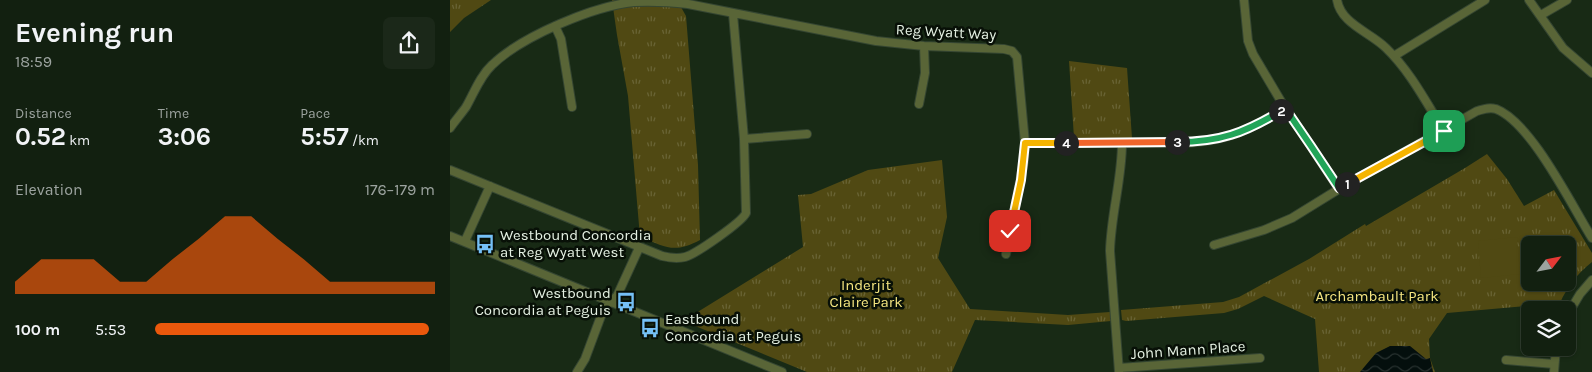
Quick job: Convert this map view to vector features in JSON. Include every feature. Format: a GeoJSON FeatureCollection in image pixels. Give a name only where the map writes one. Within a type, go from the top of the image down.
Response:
{"type":"FeatureCollection","features":[{"type":"Feature","properties":{"kind":"street"},"geometry":{"type":"LineString","coordinates":[[1244,0],[1248,41],[1253,54],[1285,108],[1339,188]]}},
{"type":"Feature","properties":{"kind":"street"},"geometry":{"type":"LineString","coordinates":[[1337,0],[1338,6],[1347,19],[1375,38],[1394,56],[1412,79],[1444,131]]}},
{"type":"Feature","properties":{"kind":"street"},"geometry":{"type":"LineString","coordinates":[[1394,56],[1485,0]]}},
{"type":"Feature","properties":{"kind":"street"},"geometry":{"type":"LineString","coordinates":[[1529,0],[1563,48],[1592,73]]}},
{"type":"Feature","properties":{"kind":"street"},"geometry":{"type":"LineString","coordinates":[[1541,15],[1567,0]]}},
{"type":"Feature","properties":{"kind":"street","name":"Reg Wyatt Way"},"geometry":{"type":"LineString","coordinates":[[450,128],[465,108],[492,64],[527,41],[555,26],[613,6],[633,2],[657,1],[680,3],[867,39],[924,46],[1012,50],[1018,57],[1025,143],[1024,162],[1006,254]]}},
{"type":"Feature","properties":{"kind":"street"},"geometry":{"type":"LineString","coordinates":[[450,170],[638,248],[675,259],[687,257],[744,217],[747,209],[744,139],[733,14]]}},
{"type":"Feature","properties":{"kind":"street"},"geometry":{"type":"LineString","coordinates":[[555,26],[561,39],[572,107]]}},
{"type":"Feature","properties":{"kind":"street"},"geometry":{"type":"LineString","coordinates":[[919,104],[925,73],[924,46]]}},
{"type":"Feature","properties":{"kind":"street"},"geometry":{"type":"LineString","coordinates":[[1025,143],[1191,142],[1218,139],[1245,131],[1285,108]]}},
{"type":"Feature","properties":{"kind":"street"},"geometry":{"type":"LineString","coordinates":[[1214,245],[1264,230],[1292,218],[1339,188],[1477,111],[1489,108],[1497,110],[1516,123],[1541,153],[1592,238]]}},
{"type":"Feature","properties":{"kind":"street"},"geometry":{"type":"LineString","coordinates":[[744,139],[807,134]]}},
{"type":"Feature","properties":{"kind":"street"},"geometry":{"type":"LineString","coordinates":[[1119,370],[1110,251],[1111,230],[1120,177],[1122,142]]}},
{"type":"Feature","properties":{"kind":"street"},"geometry":{"type":"LineString","coordinates":[[465,241],[490,186]]}},
{"type":"Feature","properties":{"kind":"street"},"geometry":{"type":"LineString","coordinates":[[450,236],[782,372]]}},
{"type":"Feature","properties":{"kind":"street"},"geometry":{"type":"LineString","coordinates":[[577,372],[585,359],[604,308],[617,296],[638,248]]}},
{"type":"Feature","properties":{"kind":"street"},"geometry":{"type":"LineString","coordinates":[[1576,301],[1592,280]]}},
{"type":"Feature","properties":{"kind":"street","name":"John Mann Place"},"geometry":{"type":"LineString","coordinates":[[1119,370],[1260,358]]}},
{"type":"Feature","properties":{"kind":"street"},"geometry":{"type":"LineString","coordinates":[[1506,360],[1554,368]]}},
{"type":"Feature","properties":{"kind":"green space"},"geometry":{"type":"Polygon","coordinates":[[[450,0],[491,0],[464,18],[450,32],[450,0]]]}},
{"type":"Feature","properties":{"kind":"green space"},"geometry":{"type":"Polygon","coordinates":[[[612,0],[677,0],[686,16],[698,165],[700,240],[683,247],[664,246],[640,237],[628,96],[612,0]]]}},
{"type":"Feature","properties":{"kind":"green space"},"geometry":{"type":"Polygon","coordinates":[[[1069,61],[1127,68],[1132,138],[1074,138],[1069,61]]]}},
{"type":"Feature","properties":{"kind":"green space","name":"Archambault Park"},"geometry":{"type":"Polygon","coordinates":[[[1487,154],[1507,179],[1524,206],[1554,190],[1592,253],[1592,262],[1576,278],[1576,236],[1521,236],[1521,291],[1566,291],[1561,301],[1521,301],[1521,306],[1447,313],[1429,339],[1430,358],[1435,372],[1319,372],[1315,319],[1264,296],[1238,309],[1224,313],[1122,320],[1121,310],[1223,302],[1239,297],[1309,259],[1365,224],[1366,226],[1487,154]]]}},
{"type":"Feature","properties":{"kind":"green space","name":"Inderjit Claire Park"},"geometry":{"type":"Polygon","coordinates":[[[942,160],[947,217],[938,258],[970,309],[1068,315],[1110,312],[1111,321],[1068,325],[975,320],[952,372],[807,372],[683,321],[803,247],[798,195],[811,194],[868,170],[942,160]]]}},
{"type":"Feature","properties":{"kind":"green space"},"geometry":{"type":"Polygon","coordinates":[[[1517,237],[1520,274],[1481,278],[1478,241],[1517,237]]]}},
{"type":"Feature","properties":{"kind":"water"},"geometry":{"type":"Polygon","coordinates":[[[1390,346],[1410,346],[1426,359],[1430,358],[1433,372],[1360,372],[1376,353],[1390,346]]]}},
{"type":"Feature","properties":{"kind":"place","name":"Westbound Concordia at Reg Wyatt West"},"geometry":{"type":"Point","coordinates":[485,244]}},
{"type":"Feature","properties":{"kind":"place","name":"Westbound Concordia at Peguis"},"geometry":{"type":"Point","coordinates":[626,302]}},
{"type":"Feature","properties":{"kind":"place","name":"Eastbound Concordia at Peguis"},"geometry":{"type":"Point","coordinates":[650,328]}},
{"type":"Feature","properties":{"kind":"route"},"geometry":{"type":"LineString","coordinates":[[1010,231],[1021,180],[1025,143],[1207,141],[1232,136],[1245,131],[1285,108],[1339,188],[1444,131]]}}]}
